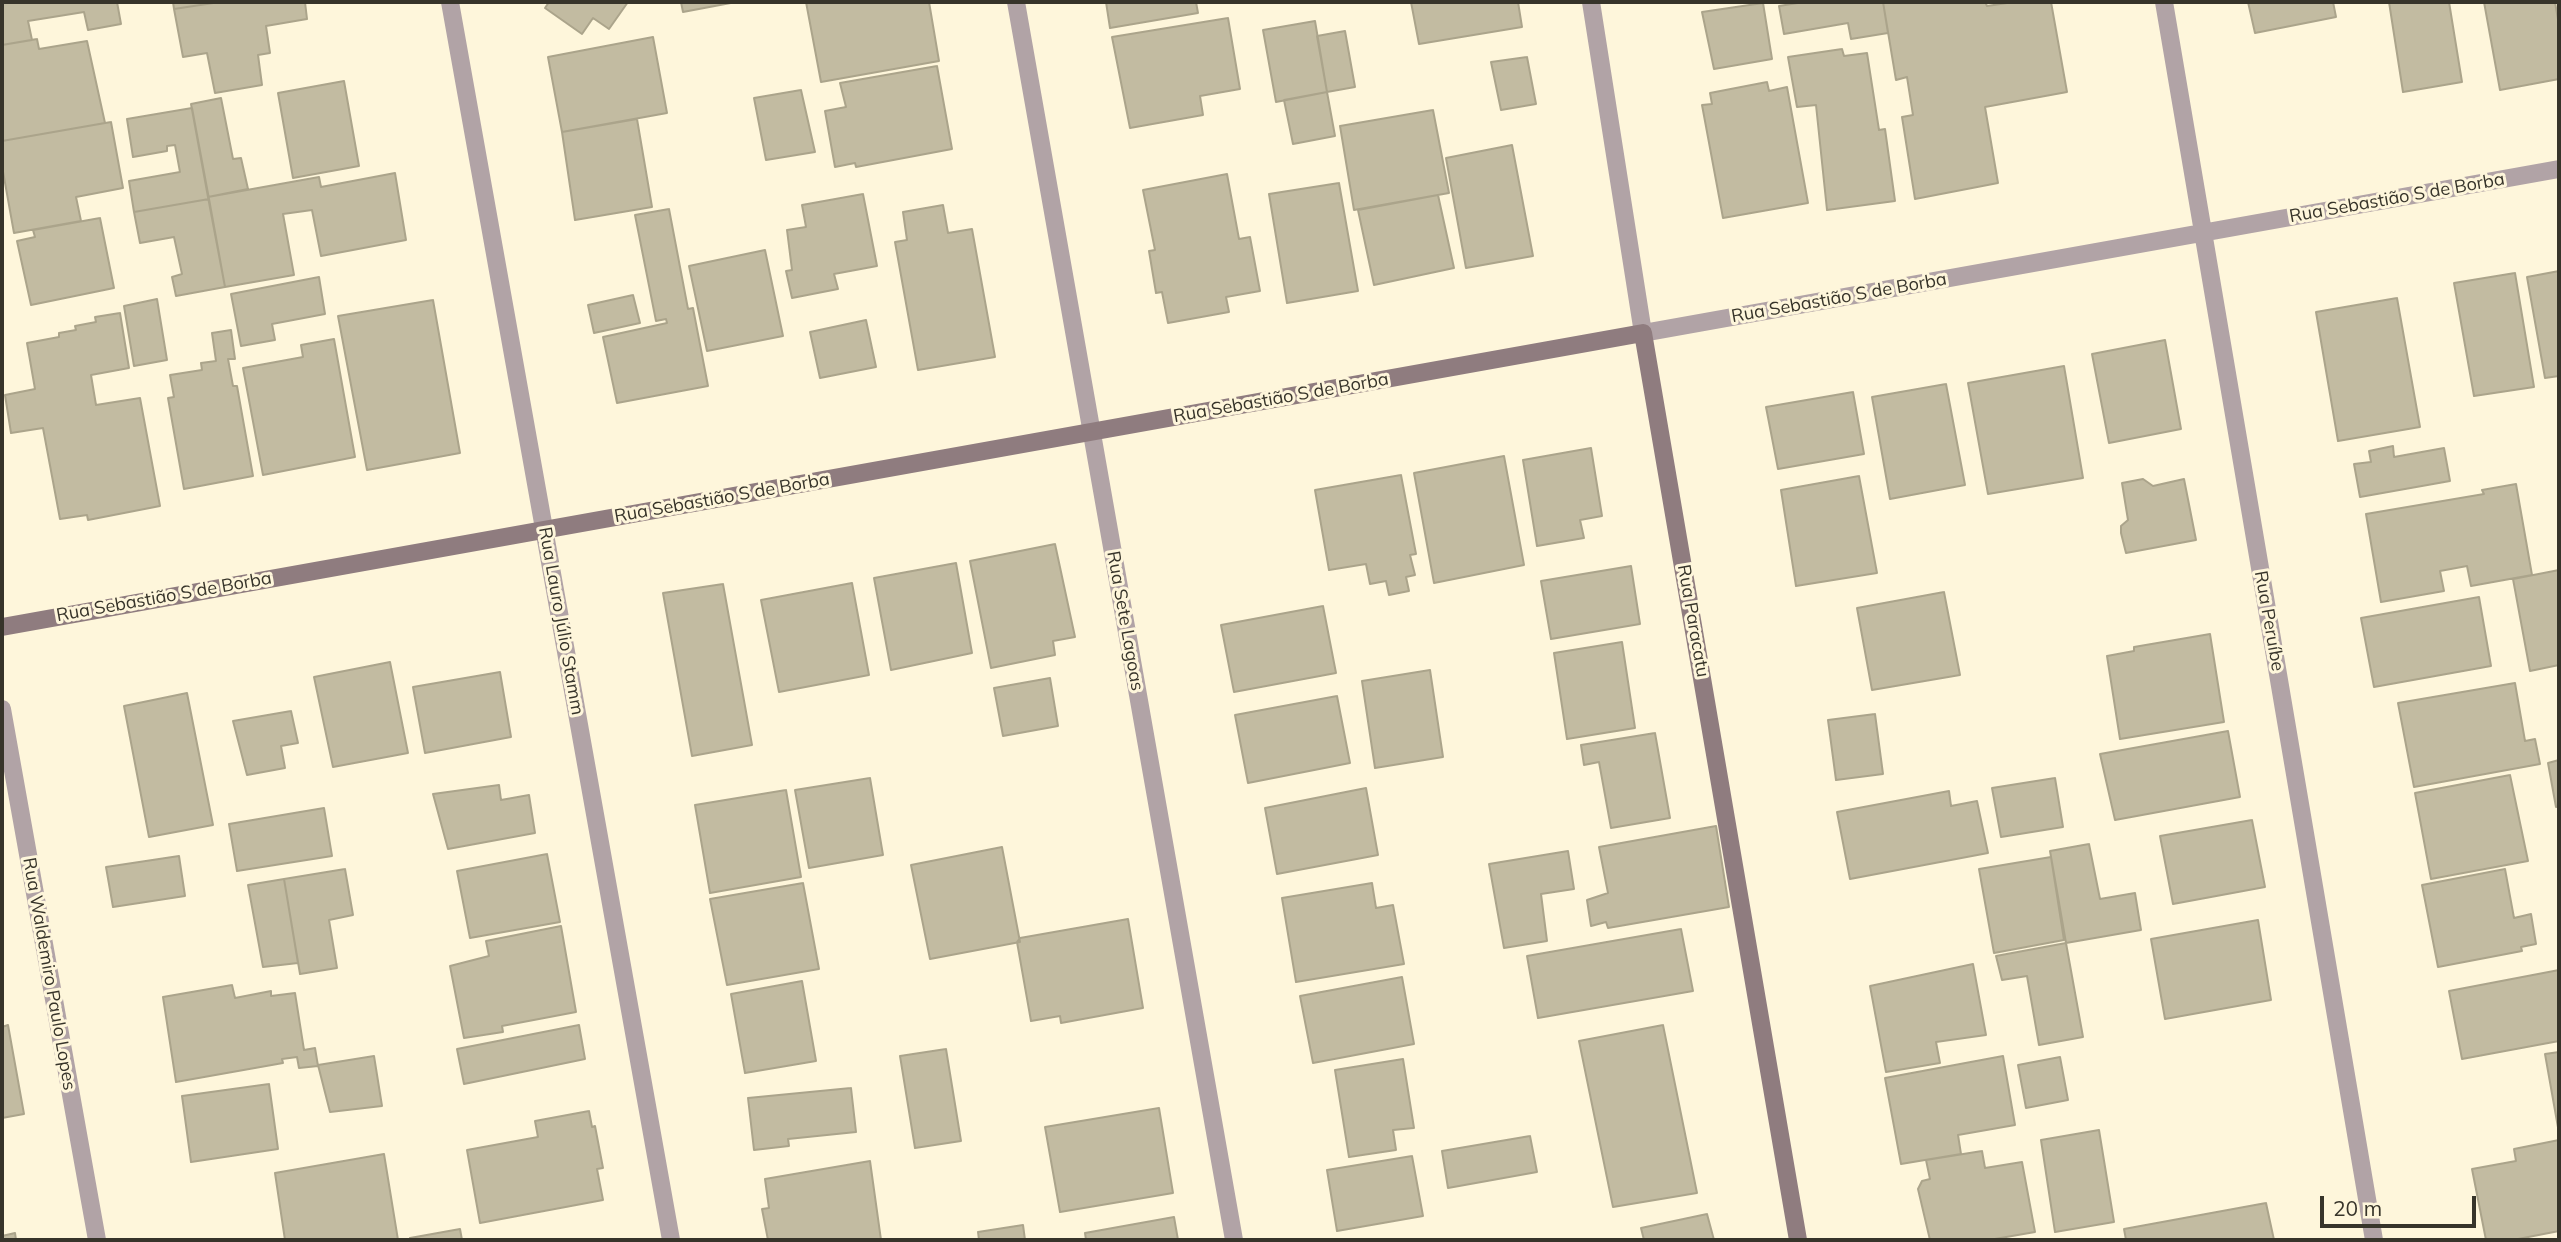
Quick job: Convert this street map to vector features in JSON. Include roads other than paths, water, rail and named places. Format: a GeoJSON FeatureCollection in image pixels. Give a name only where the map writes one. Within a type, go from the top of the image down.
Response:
{"type":"FeatureCollection","features":[{"type":"Feature","properties":{"kind":"street","name":"Rua Lauro Júlio Stamm"},"geometry":{"type":"LineString","coordinates":[[450,2],[671,1240]]}},
{"type":"Feature","properties":{"kind":"street","name":"Rua Sete Lagoas"},"geometry":{"type":"LineString","coordinates":[[1016,2],[1234,1240]]}},
{"type":"Feature","properties":{"kind":"street","name":"Rua Paracatu"},"geometry":{"type":"LineString","coordinates":[[1591,2],[1643,333],[1798,1240]]}},
{"type":"Feature","properties":{"kind":"street","name":"Rua Peruíbe"},"geometry":{"type":"LineString","coordinates":[[2164,2],[2374,1240]]}},
{"type":"Feature","properties":{"kind":"street","name":"Rua Sebastião S de Borba"},"geometry":{"type":"LineString","coordinates":[[2,626],[2559,169]]}},
{"type":"Feature","properties":{"kind":"street","name":"Rua Waldemiro Paulo Lopes"},"geometry":{"type":"LineString","coordinates":[[2,709],[97,1240]]}}]}
